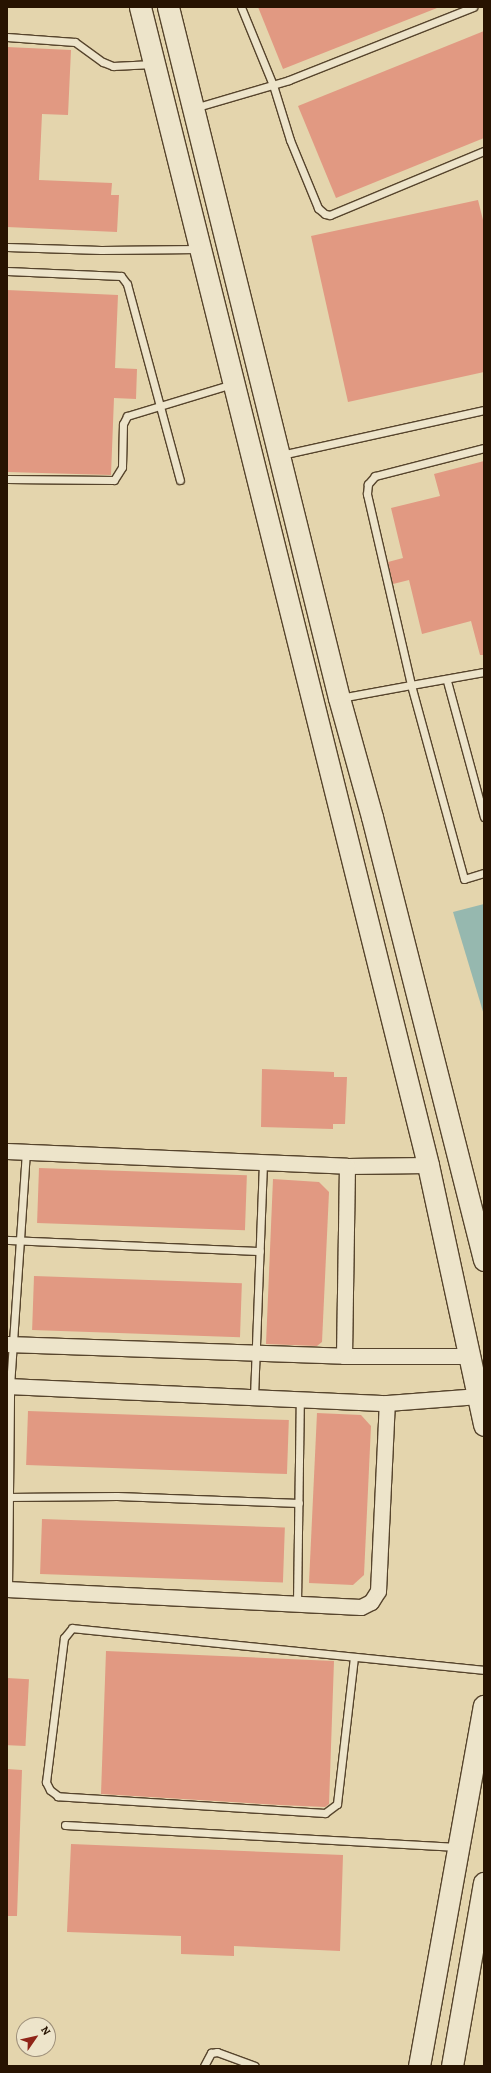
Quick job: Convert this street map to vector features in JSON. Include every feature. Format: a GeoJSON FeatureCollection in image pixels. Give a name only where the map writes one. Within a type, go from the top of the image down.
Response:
{"type":"FeatureCollection","features":[{"type":"Feature","properties":{"kind":"street"},"geometry":{"type":"LineString","coordinates":[[140,7],[428,1165],[469,1349],[484,1425]]}},
{"type":"Feature","properties":{"kind":"street"},"geometry":{"type":"LineString","coordinates":[[168,7],[281,455],[340,698],[372,817],[484,1260]]}},
{"type":"Feature","properties":{"kind":"street"},"geometry":{"type":"LineString","coordinates":[[344,824],[372,817]]}},
{"type":"Feature","properties":{"kind":"street"},"geometry":{"type":"LineString","coordinates":[[7,1151],[348,1166],[428,1165]]}},
{"type":"Feature","properties":{"kind":"street"},"geometry":{"type":"LineString","coordinates":[[344,1356],[348,1166]]}},
{"type":"Feature","properties":{"kind":"street"},"geometry":{"type":"LineString","coordinates":[[9,1345],[344,1356],[469,1349]]}},
{"type":"Feature","properties":{"kind":"street"},"geometry":{"type":"LineString","coordinates":[[469,1349],[484,1374]]}},
{"type":"Feature","properties":{"kind":"street"},"geometry":{"type":"LineString","coordinates":[[8,1386],[388,1403],[478,1396]]}},
{"type":"Feature","properties":{"kind":"street"},"geometry":{"type":"LineString","coordinates":[[8,1589],[360,1607],[371,1602],[378,1591],[388,1403]]}},
{"type":"Feature","properties":{"kind":"street"},"geometry":{"type":"LineString","coordinates":[[419,2066],[457,1847],[484,1706]]}},
{"type":"Feature","properties":{"kind":"street"},"geometry":{"type":"LineString","coordinates":[[452,2066],[484,1883]]}},
{"type":"Feature","properties":{"kind":"lane"},"geometry":{"type":"LineString","coordinates":[[241,7],[273,85],[290,140],[318,208],[325,214],[330,215],[484,151]]}},
{"type":"Feature","properties":{"kind":"lane"},"geometry":{"type":"LineString","coordinates":[[194,108],[273,85],[473,7]]}},
{"type":"Feature","properties":{"kind":"lane"},"geometry":{"type":"LineString","coordinates":[[7,37],[75,42],[103,62],[113,66],[155,64]]}},
{"type":"Feature","properties":{"kind":"lane"},"geometry":{"type":"LineString","coordinates":[[7,247],[101,250],[201,249]]}},
{"type":"Feature","properties":{"kind":"lane"},"geometry":{"type":"LineString","coordinates":[[7,271],[121,276],[127,284],[180,480]]}},
{"type":"Feature","properties":{"kind":"lane"},"geometry":{"type":"LineString","coordinates":[[7,480],[114,480],[122,466],[123,424],[128,416],[234,383]]}},
{"type":"Feature","properties":{"kind":"lane"},"geometry":{"type":"LineString","coordinates":[[281,455],[484,410]]}},
{"type":"Feature","properties":{"kind":"lane"},"geometry":{"type":"LineString","coordinates":[[484,448],[375,476],[368,484],[367,494],[411,685],[464,879],[484,874]]}},
{"type":"Feature","properties":{"kind":"lane"},"geometry":{"type":"LineString","coordinates":[[340,698],[447,680],[484,672]]}},
{"type":"Feature","properties":{"kind":"lane"},"geometry":{"type":"LineString","coordinates":[[447,680],[484,817]]}},
{"type":"Feature","properties":{"kind":"lane"},"geometry":{"type":"LineString","coordinates":[[8,1589],[9,1345],[26,1152]]}},
{"type":"Feature","properties":{"kind":"lane"},"geometry":{"type":"LineString","coordinates":[[254,1397],[257,1353],[263,1162]]}},
{"type":"Feature","properties":{"kind":"lane"},"geometry":{"type":"LineString","coordinates":[[7,1240],[260,1251]]}},
{"type":"Feature","properties":{"kind":"lane"},"geometry":{"type":"LineString","coordinates":[[297,1604],[300,1399]]}},
{"type":"Feature","properties":{"kind":"lane"},"geometry":{"type":"LineString","coordinates":[[8,1497],[117,1496],[299,1503]]}},
{"type":"Feature","properties":{"kind":"lane"},"geometry":{"type":"LineString","coordinates":[[354,1657],[337,1804],[325,1813],[58,1796],[50,1790],[46,1782],[64,1638],[72,1628],[484,1670]]}},
{"type":"Feature","properties":{"kind":"lane"},"geometry":{"type":"LineString","coordinates":[[66,1824],[457,1847]]}},
{"type":"Feature","properties":{"kind":"lane"},"geometry":{"type":"LineString","coordinates":[[204,2066],[211,2053],[218,2052],[255,2066]]}},
{"type":"Feature","properties":{"kind":"water"},"geometry":{"type":"Polygon","coordinates":[[[484,904],[484,1015],[453,912],[484,904]]]}},
{"type":"Feature","properties":{"kind":"building"},"geometry":{"type":"Polygon","coordinates":[[[258,7],[437,7],[437,8],[283,69],[258,7]]]}},
{"type":"Feature","properties":{"kind":"building"},"geometry":{"type":"Polygon","coordinates":[[[484,31],[484,138],[336,198],[298,106],[484,31]]]}},
{"type":"Feature","properties":{"kind":"building"},"geometry":{"type":"Polygon","coordinates":[[[7,47],[71,50],[68,115],[42,114],[39,180],[112,183],[111,195],[119,195],[117,232],[7,227],[7,47]]]}},
{"type":"Feature","properties":{"kind":"building"},"geometry":{"type":"Polygon","coordinates":[[[478,200],[484,224],[484,372],[348,402],[311,236],[478,200]]]}},
{"type":"Feature","properties":{"kind":"building"},"geometry":{"type":"Polygon","coordinates":[[[7,290],[118,295],[115,368],[137,369],[136,399],[114,398],[111,475],[7,472],[7,290]]]}},
{"type":"Feature","properties":{"kind":"building"},"geometry":{"type":"Polygon","coordinates":[[[484,461],[484,655],[480,655],[471,621],[422,634],[409,580],[393,584],[388,562],[403,558],[391,508],[440,496],[434,474],[484,461]]]}},
{"type":"Feature","properties":{"kind":"building"},"geometry":{"type":"Polygon","coordinates":[[[262,1069],[334,1072],[334,1077],[347,1077],[345,1124],[333,1124],[333,1129],[261,1127],[262,1069]]]}},
{"type":"Feature","properties":{"kind":"building"},"geometry":{"type":"Polygon","coordinates":[[[39,1168],[247,1175],[245,1230],[37,1223],[39,1168]]]}},
{"type":"Feature","properties":{"kind":"building"},"geometry":{"type":"Polygon","coordinates":[[[273,1179],[319,1182],[329,1192],[322,1342],[317,1346],[266,1344],[273,1179]]]}},
{"type":"Feature","properties":{"kind":"building"},"geometry":{"type":"Polygon","coordinates":[[[34,1276],[242,1283],[240,1337],[32,1330],[34,1276]]]}},
{"type":"Feature","properties":{"kind":"building"},"geometry":{"type":"Polygon","coordinates":[[[28,1411],[289,1420],[287,1474],[26,1465],[28,1411]]]}},
{"type":"Feature","properties":{"kind":"building"},"geometry":{"type":"Polygon","coordinates":[[[317,1413],[361,1415],[371,1426],[364,1575],[353,1585],[309,1583],[317,1413]]]}},
{"type":"Feature","properties":{"kind":"building"},"geometry":{"type":"Polygon","coordinates":[[[42,1519],[285,1527],[283,1582],[40,1574],[42,1519]]]}},
{"type":"Feature","properties":{"kind":"building"},"geometry":{"type":"Polygon","coordinates":[[[106,1651],[334,1661],[329,1804],[325,1807],[101,1794],[106,1651]]]}},
{"type":"Feature","properties":{"kind":"building"},"geometry":{"type":"Polygon","coordinates":[[[7,1678],[29,1679],[25,1746],[7,1745],[7,1678]]]}},
{"type":"Feature","properties":{"kind":"building"},"geometry":{"type":"Polygon","coordinates":[[[7,1769],[22,1770],[17,1916],[7,1916],[7,1769]]]}},
{"type":"Feature","properties":{"kind":"building"},"geometry":{"type":"Polygon","coordinates":[[[71,1844],[343,1855],[340,1951],[234,1946],[234,1956],[181,1954],[181,1936],[67,1932],[71,1844]]]}}]}
